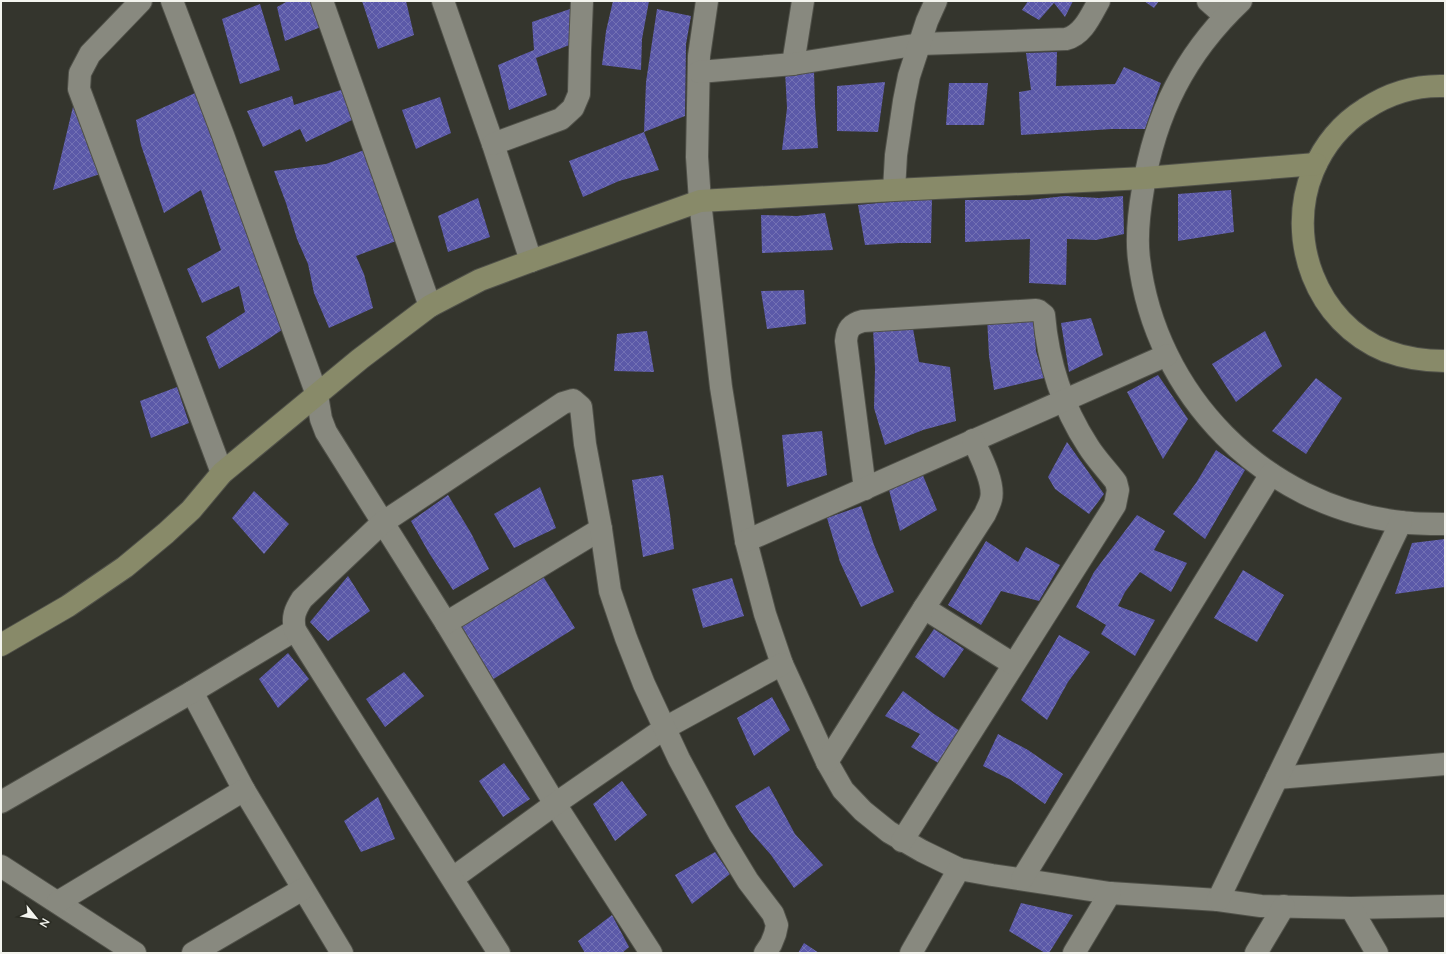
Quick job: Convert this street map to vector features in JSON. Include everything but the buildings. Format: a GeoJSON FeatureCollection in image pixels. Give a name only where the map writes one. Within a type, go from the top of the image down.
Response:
{"type":"FeatureCollection","features":[{"type":"Feature","properties":{"kind":"street"},"geometry":{"type":"LineString","coordinates":[[141,1],[90,54],[80,73],[79,89],[222,473]]}},
{"type":"Feature","properties":{"kind":"street"},"geometry":{"type":"LineString","coordinates":[[172,1],[223,135],[317,395],[321,419],[326,432],[446,623],[555,804],[651,953]]}},
{"type":"Feature","properties":{"kind":"street"},"geometry":{"type":"LineString","coordinates":[[322,1],[430,306]]}},
{"type":"Feature","properties":{"kind":"street"},"geometry":{"type":"LineString","coordinates":[[444,1],[531,261]]}},
{"type":"Feature","properties":{"kind":"street"},"geometry":{"type":"LineString","coordinates":[[493,144],[560,119],[573,108],[578,100],[582,1]]}},
{"type":"Feature","properties":{"kind":"street"},"geometry":{"type":"LineString","coordinates":[[706,1],[699,72],[698,157],[700,202],[721,387],[746,541],[765,614],[782,664],[827,762],[843,790],[874,821],[902,841],[959,869],[1110,892],[1218,900],[1261,906],[1351,908],[1445,906]]}},
{"type":"Feature","properties":{"kind":"street"},"geometry":{"type":"LineString","coordinates":[[793,64],[804,1]]}},
{"type":"Feature","properties":{"kind":"street"},"geometry":{"type":"LineString","coordinates":[[894,190],[897,148],[904,101],[927,21],[936,1]]}},
{"type":"Feature","properties":{"kind":"street"},"geometry":{"type":"LineString","coordinates":[[699,72],[793,64],[920,44],[1066,39],[1073,37],[1079,32],[1099,1]]}},
{"type":"Feature","properties":{"kind":"street"},"geometry":{"type":"LineString","coordinates":[[1208,1],[1225,16]]}},
{"type":"Feature","properties":{"kind":"street"},"geometry":{"type":"LineString","coordinates":[[1240,1],[1225,16],[1195,53],[1177,82],[1156,131],[1139,212],[1139,257],[1148,307],[1156,331],[1167,355],[1190,394],[1218,430],[1252,461],[1271,474],[1294,488],[1332,505],[1371,517],[1401,522],[1445,524]]}},
{"type":"Feature","properties":{"kind":"street"},"geometry":{"type":"LineString","coordinates":[[1445,86],[1426,86],[1398,92],[1372,103],[1349,120],[1330,140],[1316,164],[1307,186],[1303,210],[1303,241],[1311,272],[1325,300],[1345,325],[1371,344],[1385,350],[1415,359],[1445,362]]}},
{"type":"Feature","properties":{"kind":"street"},"geometry":{"type":"LineString","coordinates":[[1,645],[68,606],[125,567],[166,534],[191,510],[222,473],[360,359],[430,306],[480,280],[531,261],[700,202],[894,190],[1145,178],[1316,164]]}},
{"type":"Feature","properties":{"kind":"street"},"geometry":{"type":"LineString","coordinates":[[865,489],[846,341],[846,332],[850,326],[857,322],[1039,311],[1044,315],[1048,352],[1063,401],[1075,425],[1089,447],[1116,482],[1118,490],[1116,505],[1013,664],[902,841]]}},
{"type":"Feature","properties":{"kind":"street"},"geometry":{"type":"LineString","coordinates":[[746,541],[1167,355]]}},
{"type":"Feature","properties":{"kind":"street"},"geometry":{"type":"LineString","coordinates":[[499,953],[295,630],[293,622],[297,607],[302,600],[382,523],[563,403],[573,400],[581,407],[585,444],[601,529],[610,591],[626,638],[644,684],[679,759],[719,833],[748,880],[773,914],[776,925],[775,934],[765,953]]}},
{"type":"Feature","properties":{"kind":"street"},"geometry":{"type":"LineString","coordinates":[[827,762],[985,514],[991,499],[990,481],[973,440]]}},
{"type":"Feature","properties":{"kind":"street"},"geometry":{"type":"LineString","coordinates":[[1022,879],[1271,474]]}},
{"type":"Feature","properties":{"kind":"street"},"geometry":{"type":"LineString","coordinates":[[1218,900],[1401,522]]}},
{"type":"Feature","properties":{"kind":"street"},"geometry":{"type":"LineString","coordinates":[[446,623],[601,529]]}},
{"type":"Feature","properties":{"kind":"street"},"geometry":{"type":"LineString","coordinates":[[924,608],[1013,664]]}},
{"type":"Feature","properties":{"kind":"street"},"geometry":{"type":"LineString","coordinates":[[1,802],[192,692],[295,630]]}},
{"type":"Feature","properties":{"kind":"street"},"geometry":{"type":"LineString","coordinates":[[453,878],[555,804],[665,728],[782,664]]}},
{"type":"Feature","properties":{"kind":"street"},"geometry":{"type":"LineString","coordinates":[[192,692],[244,790],[342,953]]}},
{"type":"Feature","properties":{"kind":"street"},"geometry":{"type":"LineString","coordinates":[[1277,778],[1445,764]]}},
{"type":"Feature","properties":{"kind":"street"},"geometry":{"type":"LineString","coordinates":[[58,902],[244,790]]}},
{"type":"Feature","properties":{"kind":"street"},"geometry":{"type":"LineString","coordinates":[[1,866],[135,953]]}},
{"type":"Feature","properties":{"kind":"street"},"geometry":{"type":"LineString","coordinates":[[911,953],[959,869]]}},
{"type":"Feature","properties":{"kind":"street"},"geometry":{"type":"LineString","coordinates":[[192,953],[303,889]]}},
{"type":"Feature","properties":{"kind":"street"},"geometry":{"type":"LineString","coordinates":[[1074,953],[1110,892]]}},
{"type":"Feature","properties":{"kind":"street"},"geometry":{"type":"LineString","coordinates":[[1256,953],[1284,906]]}},
{"type":"Feature","properties":{"kind":"street"},"geometry":{"type":"LineString","coordinates":[[1351,908],[1377,953]]}}]}
